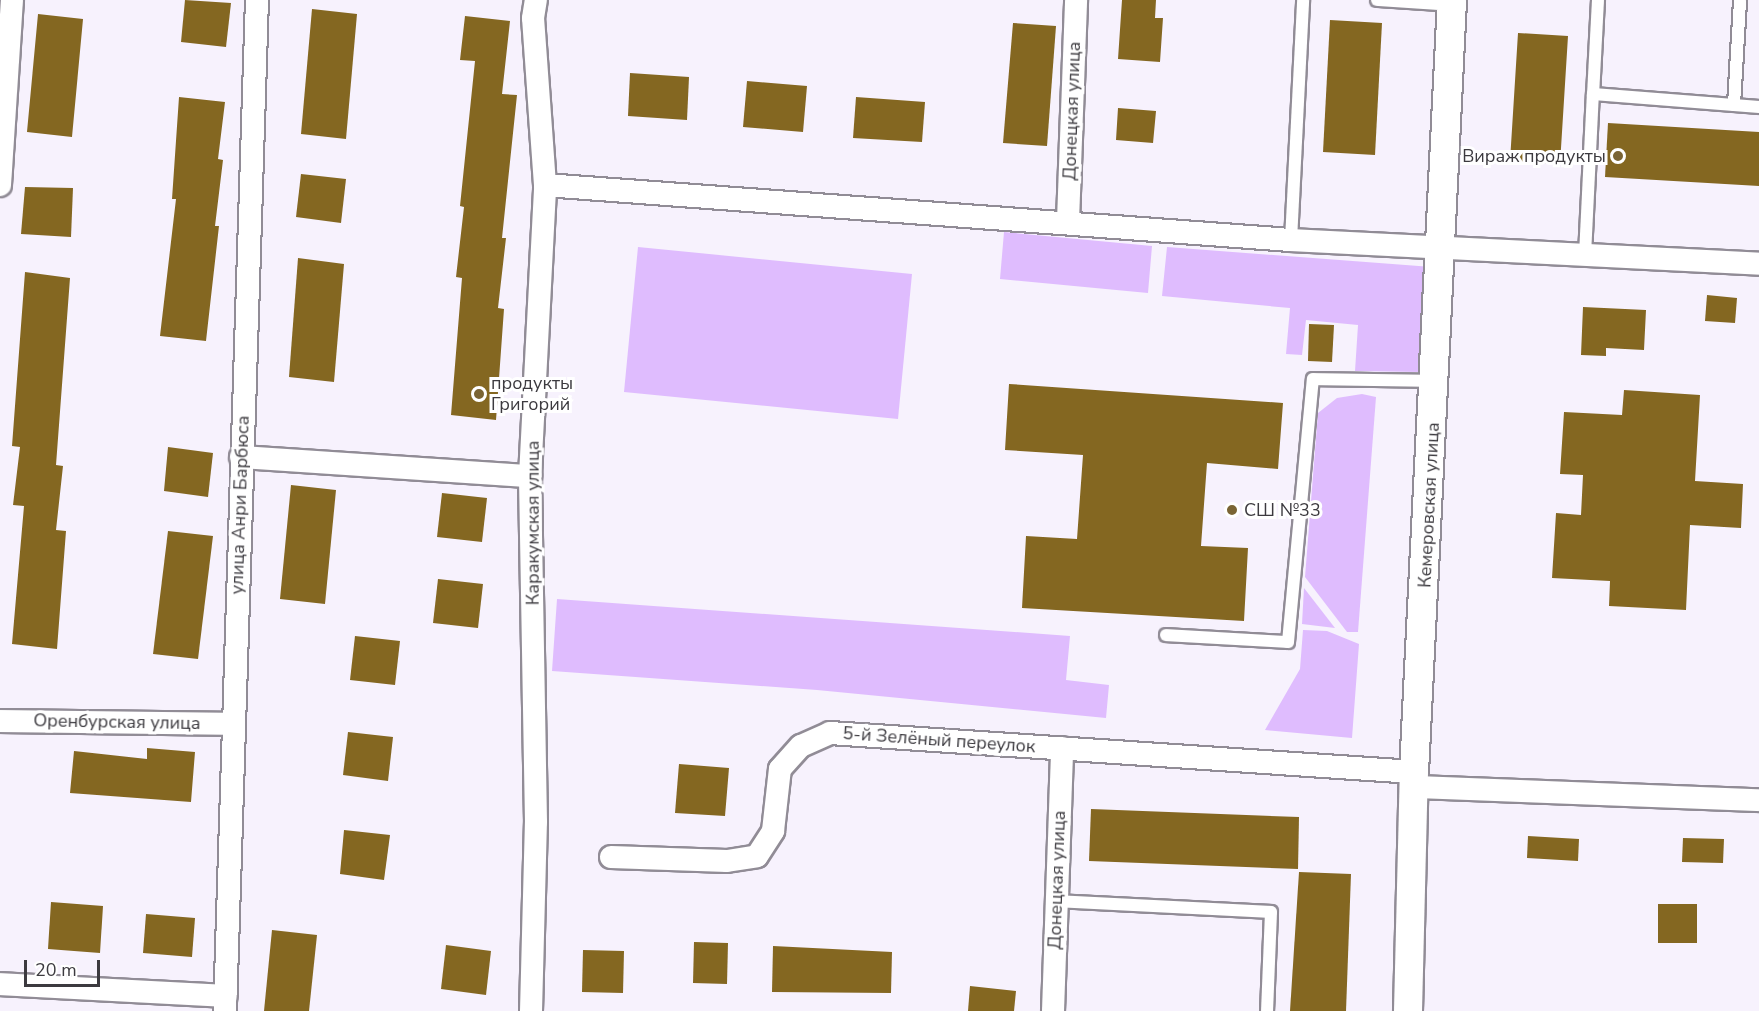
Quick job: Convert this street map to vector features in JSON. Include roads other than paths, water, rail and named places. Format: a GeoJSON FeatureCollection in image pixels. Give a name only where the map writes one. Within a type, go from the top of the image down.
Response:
{"type":"FeatureCollection","features":[{"type":"Feature","properties":{"kind":"street"},"geometry":{"type":"LineString","coordinates":[[0,185],[12,0]]}},
{"type":"Feature","properties":{"kind":"street","name":"улица Анри Барбюса"},"geometry":{"type":"LineString","coordinates":[[225,1003],[257,0]]}},
{"type":"Feature","properties":{"kind":"street","name":"Каракумская улица"},"geometry":{"type":"LineString","coordinates":[[531,1011],[536,822],[530,476],[545,185],[533,18],[536,0]]}},
{"type":"Feature","properties":{"kind":"street","name":"Донецкая улица"},"geometry":{"type":"LineString","coordinates":[[1068,221],[1076,0]]}},
{"type":"Feature","properties":{"kind":"street","name":"Кемеровская улица"},"geometry":{"type":"LineString","coordinates":[[1408,1011],[1414,779],[1436,381],[1452,3]]}},
{"type":"Feature","properties":{"kind":"street"},"geometry":{"type":"LineString","coordinates":[[545,185],[1068,221],[1291,240],[1759,264]]}},
{"type":"Feature","properties":{"kind":"street"},"geometry":{"type":"LineString","coordinates":[[241,457],[530,476]]}},
{"type":"Feature","properties":{"kind":"street","name":"Оренбурская улица"},"geometry":{"type":"LineString","coordinates":[[0,721],[234,724]]}},
{"type":"Feature","properties":{"kind":"street","name":"5-й Зелёный переулок"},"geometry":{"type":"LineString","coordinates":[[611,857],[727,861],[758,856],[773,831],[780,769],[801,746],[830,734],[1062,748],[1414,779],[1759,800]]}},
{"type":"Feature","properties":{"kind":"street","name":"Донецкая улица"},"geometry":{"type":"LineString","coordinates":[[1053,1011],[1062,748]]}},
{"type":"Feature","properties":{"kind":"street"},"geometry":{"type":"LineString","coordinates":[[0,984],[225,1003]]}},
{"type":"Feature","properties":{"kind":"lane"},"geometry":{"type":"LineString","coordinates":[[1291,240],[1303,0]]}},
{"type":"Feature","properties":{"kind":"lane"},"geometry":{"type":"LineString","coordinates":[[1377,0],[1452,3]]}},
{"type":"Feature","properties":{"kind":"lane"},"geometry":{"type":"LineString","coordinates":[[1585,255],[1598,0]]}},
{"type":"Feature","properties":{"kind":"lane"},"geometry":{"type":"LineString","coordinates":[[1734,105],[1740,0]]}},
{"type":"Feature","properties":{"kind":"lane"},"geometry":{"type":"LineString","coordinates":[[1593,94],[1759,107]]}},
{"type":"Feature","properties":{"kind":"lane"},"geometry":{"type":"LineString","coordinates":[[1166,635],[1288,642],[1313,379],[1436,381]]}},
{"type":"Feature","properties":{"kind":"lane"},"geometry":{"type":"LineString","coordinates":[[1056,901],[1270,912],[1267,1011]]}},
{"type":"Feature","properties":{"kind":"place","name":"Вираж продукты"},"geometry":{"type":"Point","coordinates":[1618,156]}},
{"type":"Feature","properties":{"kind":"place","name":"продукты Григорий"},"geometry":{"type":"Point","coordinates":[479,394]}},
{"type":"Feature","properties":{"kind":"place","name":"СШ №33"},"geometry":{"type":"Point","coordinates":[1232,510]}}]}
